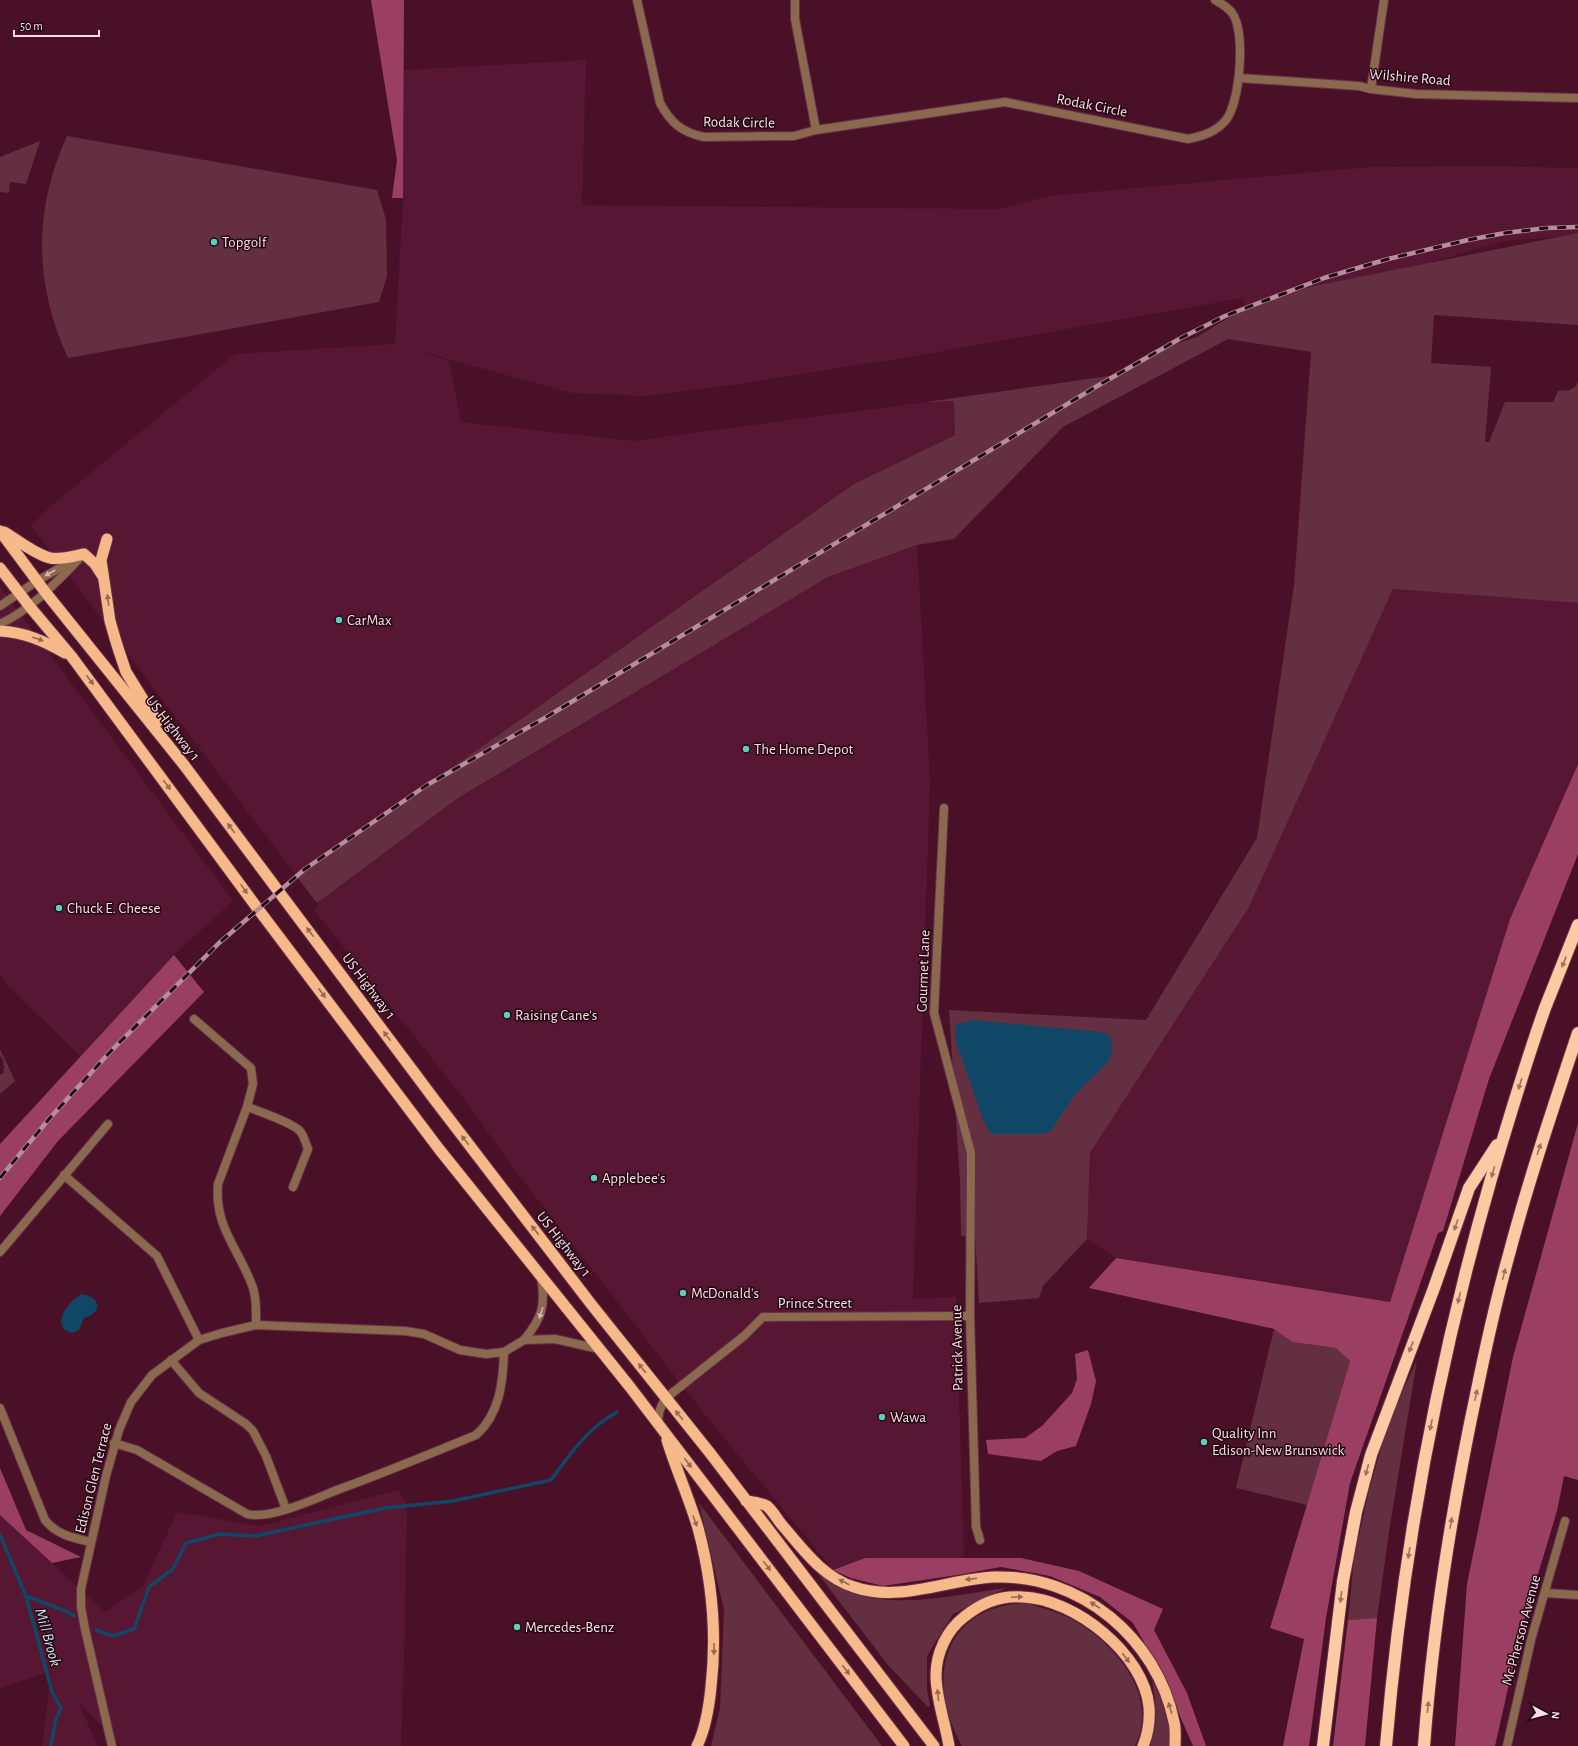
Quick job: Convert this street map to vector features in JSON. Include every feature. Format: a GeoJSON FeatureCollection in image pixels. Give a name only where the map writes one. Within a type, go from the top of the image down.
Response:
{"type":"FeatureCollection","features":[{"type":"Feature","properties":{"kind":"highway"},"geometry":{"type":"LineString","coordinates":[[0,530],[33,550],[50,558],[84,554],[95,564],[105,580]]}},
{"type":"Feature","properties":{"kind":"highway","name":"US Highway 1"},"geometry":{"type":"LineString","coordinates":[[0,530],[46,593],[184,765],[434,1099],[934,1746]]}},
{"type":"Feature","properties":{"kind":"highway"},"geometry":{"type":"LineString","coordinates":[[107,539],[101,560],[110,621],[126,672],[184,765]]}},
{"type":"Feature","properties":{"kind":"highway"},"geometry":{"type":"LineString","coordinates":[[0,568],[30,607],[72,657],[258,909],[435,1142],[541,1274],[661,1428],[904,1746]]}},
{"type":"Feature","properties":{"kind":"highway"},"geometry":{"type":"LineString","coordinates":[[0,631],[13,632],[43,641],[72,657]]}},
{"type":"Feature","properties":{"kind":"highway"},"geometry":{"type":"LineString","coordinates":[[1386,1746],[1400,1607],[1426,1448],[1451,1331],[1468,1261],[1504,1135],[1545,1009],[1578,925]]}},
{"type":"Feature","properties":{"kind":"highway"},"geometry":{"type":"LineString","coordinates":[[1424,1746],[1432,1666],[1450,1532],[1466,1441],[1486,1347],[1507,1260],[1523,1203],[1578,1033]]}},
{"type":"Feature","properties":{"kind":"highway"},"geometry":{"type":"LineString","coordinates":[[1323,1746],[1343,1581],[1355,1518],[1371,1455],[1434,1288],[1469,1188],[1504,1135]]}},
{"type":"Feature","properties":{"kind":"highway"},"geometry":{"type":"LineString","coordinates":[[661,1428],[697,1527],[705,1561],[712,1606],[714,1653],[712,1680],[704,1728],[697,1746]]}},
{"type":"Feature","properties":{"kind":"highway"},"geometry":{"type":"LineString","coordinates":[[746,1501],[766,1505],[822,1570],[853,1587],[890,1593],[966,1580],[1011,1576],[1043,1582],[1073,1593],[1098,1607],[1117,1622],[1142,1649],[1153,1667],[1170,1704],[1175,1723],[1184,1746]]}},
{"type":"Feature","properties":{"kind":"highway"},"geometry":{"type":"LineString","coordinates":[[950,1746],[939,1703],[936,1674],[938,1658],[944,1642],[950,1630],[970,1612],[1000,1598],[1023,1596],[1048,1601],[1065,1608],[1096,1626],[1120,1649],[1137,1672],[1147,1696],[1149,1720],[1148,1734],[1143,1746]]}},
{"type":"Feature","properties":{"kind":"highway"},"geometry":{"type":"LineString","coordinates":[[1175,1723],[1176,1746]]}},
{"type":"Feature","properties":{"kind":"street","name":"Rodak Circle"},"geometry":{"type":"LineString","coordinates":[[637,0],[660,103],[668,116],[677,126],[690,134],[704,137],[794,136],[816,130],[1005,102],[1188,139],[1206,135],[1217,129],[1226,120],[1234,105],[1239,78],[1239,43],[1234,16],[1228,8],[1215,0]]}},
{"type":"Feature","properties":{"kind":"street"},"geometry":{"type":"LineString","coordinates":[[795,0],[795,19],[816,130]]}},
{"type":"Feature","properties":{"kind":"street"},"geometry":{"type":"LineString","coordinates":[[1371,89],[1384,0]]}},
{"type":"Feature","properties":{"kind":"street","name":"Wilshire Road"},"geometry":{"type":"LineString","coordinates":[[1239,78],[1359,86],[1371,89],[1416,94],[1578,98]]}},
{"type":"Feature","properties":{"kind":"street"},"geometry":{"type":"LineString","coordinates":[[0,606],[37,581],[84,554]]}},
{"type":"Feature","properties":{"kind":"street"},"geometry":{"type":"LineString","coordinates":[[0,624],[30,607],[46,593],[84,554]]}},
{"type":"Feature","properties":{"kind":"street","name":"Gourmet Lane"},"geometry":{"type":"LineString","coordinates":[[944,808],[934,1014],[971,1153]]}},
{"type":"Feature","properties":{"kind":"street"},"geometry":{"type":"LineString","coordinates":[[194,1019],[251,1068],[253,1084],[248,1107],[222,1172],[218,1184],[217,1197],[219,1214],[224,1228],[253,1289],[256,1301],[256,1325]]}},
{"type":"Feature","properties":{"kind":"street"},"geometry":{"type":"LineString","coordinates":[[248,1107],[297,1128],[301,1132],[308,1149],[293,1187]]}},
{"type":"Feature","properties":{"kind":"street"},"geometry":{"type":"LineString","coordinates":[[0,1252],[108,1124]]}},
{"type":"Feature","properties":{"kind":"street","name":"Patrick Avenue"},"geometry":{"type":"LineString","coordinates":[[971,1153],[970,1316],[976,1527],[980,1540]]}},
{"type":"Feature","properties":{"kind":"street"},"geometry":{"type":"LineString","coordinates":[[64,1175],[157,1256],[199,1340]]}},
{"type":"Feature","properties":{"kind":"street","name":"Edison Glen Terrace"},"geometry":{"type":"LineString","coordinates":[[112,1746],[81,1607],[81,1589],[114,1443],[124,1416],[141,1388],[152,1374],[199,1340],[256,1325],[405,1331],[424,1334],[460,1350],[486,1354],[504,1352],[524,1340],[535,1326],[542,1312],[544,1295],[541,1274]]}},
{"type":"Feature","properties":{"kind":"street","name":"Prince Street"},"geometry":{"type":"LineString","coordinates":[[666,1398],[744,1336],[763,1317],[970,1316]]}},
{"type":"Feature","properties":{"kind":"street","name":"Edison Glen Terrace"},"geometry":{"type":"LineString","coordinates":[[524,1340],[555,1339],[599,1349]]}},
{"type":"Feature","properties":{"kind":"street"},"geometry":{"type":"LineString","coordinates":[[114,1443],[137,1450],[247,1514],[260,1516],[286,1509],[386,1472],[476,1435],[484,1428],[496,1407],[501,1387],[504,1352]]}},
{"type":"Feature","properties":{"kind":"street"},"geometry":{"type":"LineString","coordinates":[[171,1360],[199,1393],[246,1424],[253,1431],[266,1456],[286,1509]]}},
{"type":"Feature","properties":{"kind":"street"},"geometry":{"type":"LineString","coordinates":[[661,1428],[659,1410],[666,1398]]}},
{"type":"Feature","properties":{"kind":"street"},"geometry":{"type":"LineString","coordinates":[[0,1408],[45,1520],[52,1529],[58,1533],[91,1542]]}},
{"type":"Feature","properties":{"kind":"street","name":"Mc Pherson Avenue"},"geometry":{"type":"LineString","coordinates":[[1507,1746],[1531,1640],[1546,1593],[1565,1521]]}},
{"type":"Feature","properties":{"kind":"street"},"geometry":{"type":"LineString","coordinates":[[1546,1593],[1578,1595]]}},
{"type":"Feature","properties":{"kind":"shaded area"},"geometry":{"type":"Polygon","coordinates":[[[371,0],[404,0],[403,198],[392,198],[397,160],[371,0]]]}},
{"type":"Feature","properties":{"kind":"shaded area"},"geometry":{"type":"Polygon","coordinates":[[[586,60],[582,205],[1001,209],[1048,196],[1369,167],[1487,166],[1578,168],[1578,235],[1505,241],[1248,315],[1243,298],[909,357],[739,384],[647,396],[572,393],[412,349],[449,361],[461,422],[633,441],[926,402],[955,401],[955,435],[854,484],[297,877],[31,526],[53,504],[235,354],[395,344],[403,198],[404,70],[586,60]]]}},
{"type":"Feature","properties":{"kind":"shaded area","name":"Topgolf"},"geometry":{"type":"Polygon","coordinates":[[[67,136],[377,190],[386,219],[387,276],[379,302],[68,358],[57,330],[49,302],[44,275],[42,247],[43,219],[48,192],[56,164],[67,136]]]}},
{"type":"Feature","properties":{"kind":"shaded area"},"geometry":{"type":"Polygon","coordinates":[[[40,141],[26,184],[10,182],[9,193],[0,192],[0,157],[40,141]]]}},
{"type":"Feature","properties":{"kind":"shaded area"},"geometry":{"type":"Polygon","coordinates":[[[1578,233],[1578,325],[1434,315],[1431,363],[1491,367],[1485,442],[1489,442],[1505,402],[1553,402],[1558,391],[1570,390],[1576,386],[1578,380],[1578,603],[1393,589],[1249,907],[1090,1153],[1087,1239],[1043,1286],[1039,1298],[979,1303],[975,1235],[961,1236],[960,1182],[949,1010],[1146,1020],[1257,838],[1294,585],[1311,352],[1228,339],[1063,427],[954,539],[917,545],[828,577],[458,798],[317,903],[297,877],[854,484],[955,435],[954,401],[926,402],[1116,375],[1152,351],[1197,337],[1249,305],[1314,286],[1578,233]]]}},
{"type":"Feature","properties":{"kind":"shaded area"},"geometry":{"type":"Polygon","coordinates":[[[917,545],[930,781],[913,1299],[956,1297],[964,1558],[865,1558],[833,1570],[705,1415],[511,1165],[461,1095],[315,911],[320,900],[458,798],[828,577],[917,545]]]}},
{"type":"Feature","properties":{"kind":"shaded area"},"geometry":{"type":"Polygon","coordinates":[[[0,587],[233,901],[174,955],[81,1057],[7,985],[0,974],[0,587]]]}},
{"type":"Feature","properties":{"kind":"shaded area"},"geometry":{"type":"Polygon","coordinates":[[[1393,589],[1578,603],[1578,764],[1510,919],[1390,1302],[1116,1258],[1087,1239],[1090,1153],[1249,907],[1393,589]]]}},
{"type":"Feature","properties":{"kind":"shaded area"},"geometry":{"type":"Polygon","coordinates":[[[1578,764],[1578,854],[1489,1079],[1443,1231],[1438,1233],[1350,1483],[1326,1618],[1309,1746],[1283,1746],[1304,1639],[1270,1628],[1350,1361],[1336,1348],[1292,1342],[1274,1329],[1089,1288],[1116,1258],[1390,1302],[1510,919],[1578,764]]]}},
{"type":"Feature","properties":{"kind":"shaded area"},"geometry":{"type":"Polygon","coordinates":[[[174,955],[204,992],[58,1141],[0,1216],[0,1144],[174,955]]]}},
{"type":"Feature","properties":{"kind":"shaded area"},"geometry":{"type":"Polygon","coordinates":[[[0,1049],[15,1081],[0,1094],[0,1075],[4,1072],[3,1069],[5,1068],[3,1064],[4,1062],[1,1056],[0,1057],[0,1049]]]}},
{"type":"Feature","properties":{"kind":"shaded area"},"geometry":{"type":"Polygon","coordinates":[[[1578,1123],[1578,1480],[1564,1476],[1557,1511],[1521,1631],[1495,1746],[1455,1746],[1467,1584],[1513,1357],[1578,1123]]]}},
{"type":"Feature","properties":{"kind":"shaded area"},"geometry":{"type":"Polygon","coordinates":[[[1274,1329],[1292,1342],[1336,1348],[1350,1361],[1307,1505],[1236,1488],[1274,1329]]]}},
{"type":"Feature","properties":{"kind":"shaded area"},"geometry":{"type":"Polygon","coordinates":[[[1088,1350],[1096,1381],[1091,1404],[1076,1446],[1057,1451],[1041,1461],[988,1454],[986,1440],[1025,1438],[1042,1426],[1072,1393],[1077,1379],[1075,1354],[1088,1350]]]}},
{"type":"Feature","properties":{"kind":"shaded area"},"geometry":{"type":"Polygon","coordinates":[[[1417,1360],[1389,1532],[1377,1618],[1348,1620],[1354,1558],[1369,1490],[1390,1418],[1417,1360]]]}},
{"type":"Feature","properties":{"kind":"shaded area"},"geometry":{"type":"Polygon","coordinates":[[[0,1468],[26,1530],[81,1557],[52,1563],[0,1515],[0,1468]]]}},
{"type":"Feature","properties":{"kind":"shaded area"},"geometry":{"type":"Polygon","coordinates":[[[398,1490],[407,1503],[401,1746],[120,1746],[79,1702],[97,1746],[42,1746],[51,1671],[0,1688],[0,1515],[105,1612],[143,1586],[177,1512],[260,1526],[398,1490]]]}},
{"type":"Feature","properties":{"kind":"shaded area"},"geometry":{"type":"Polygon","coordinates":[[[699,1503],[882,1746],[711,1746],[720,1708],[724,1610],[699,1503]]]}},
{"type":"Feature","properties":{"kind":"shaded area"},"geometry":{"type":"Polygon","coordinates":[[[865,1558],[1021,1558],[1079,1571],[1163,1609],[1154,1630],[1187,1693],[1206,1746],[1193,1746],[1160,1670],[1133,1623],[1100,1597],[1050,1576],[1001,1567],[883,1586],[851,1578],[833,1570],[865,1558]]]}},
{"type":"Feature","properties":{"kind":"shaded area"},"geometry":{"type":"Polygon","coordinates":[[[816,1571],[850,1592],[887,1600],[948,1597],[1006,1588],[953,1614],[927,1656],[927,1689],[930,1706],[928,1707],[888,1665],[816,1571]]]}},
{"type":"Feature","properties":{"kind":"shaded area"},"geometry":{"type":"Polygon","coordinates":[[[1024,1603],[1054,1611],[1071,1619],[1103,1641],[1117,1656],[1137,1689],[1142,1708],[1141,1727],[1135,1746],[962,1746],[951,1722],[945,1697],[944,1674],[948,1652],[958,1634],[974,1618],[996,1608],[1024,1603]]]}},
{"type":"Feature","properties":{"kind":"shaded area"},"geometry":{"type":"Polygon","coordinates":[[[1377,1618],[1365,1746],[1333,1746],[1348,1620],[1377,1618]]]}},
{"type":"Feature","properties":{"kind":"shaded area"},"geometry":{"type":"Polygon","coordinates":[[[1152,1680],[1163,1703],[1169,1730],[1170,1746],[1150,1746],[1156,1721],[1152,1680]]]}},
{"type":"Feature","properties":{"kind":"water"},"geometry":{"type":"Polygon","coordinates":[[[972,1020],[1102,1032],[1109,1035],[1112,1043],[1112,1053],[1109,1061],[1076,1093],[1050,1132],[1038,1134],[991,1134],[984,1122],[955,1039],[956,1025],[972,1020]]]}},
{"type":"Feature","properties":{"kind":"water"},"geometry":{"type":"Polygon","coordinates":[[[82,1294],[93,1298],[96,1302],[97,1309],[90,1316],[84,1318],[79,1330],[72,1333],[64,1329],[61,1319],[70,1304],[82,1294]]]}},
{"type":"Feature","properties":{"kind":"waterway"},"geometry":{"type":"LineString","coordinates":[[96,1630],[113,1636],[134,1629],[149,1587],[173,1569],[186,1543],[220,1534],[255,1536],[385,1508],[453,1501],[551,1480],[580,1442],[597,1426],[617,1412]]}},
{"type":"Feature","properties":{"kind":"waterway","name":"Mill Brook"},"geometry":{"type":"LineString","coordinates":[[0,1535],[26,1596],[52,1692],[61,1708],[55,1722],[51,1746]]}},
{"type":"Feature","properties":{"kind":"waterway"},"geometry":{"type":"LineString","coordinates":[[26,1596],[68,1612],[74,1616]]}},
{"type":"Feature","properties":{"kind":"railway"},"geometry":{"type":"LineString","coordinates":[[0,1178],[49,1119],[109,1053],[219,943],[305,869],[427,785],[543,719],[1099,385],[1181,338],[1225,316],[1324,278],[1388,259],[1505,233],[1546,228],[1578,227]]}},
{"type":"Feature","properties":{"kind":"place","name":"Topgolf"},"geometry":{"type":"Point","coordinates":[214,242]}},
{"type":"Feature","properties":{"kind":"place","name":"CarMax"},"geometry":{"type":"Point","coordinates":[339,620]}},
{"type":"Feature","properties":{"kind":"place","name":"The Home Depot"},"geometry":{"type":"Point","coordinates":[746,749]}},
{"type":"Feature","properties":{"kind":"place","name":"Chuck E. Cheese"},"geometry":{"type":"Point","coordinates":[59,908]}},
{"type":"Feature","properties":{"kind":"place","name":"Raising Cane's"},"geometry":{"type":"Point","coordinates":[507,1015]}},
{"type":"Feature","properties":{"kind":"place","name":"Applebee's"},"geometry":{"type":"Point","coordinates":[594,1178]}},
{"type":"Feature","properties":{"kind":"place","name":"McDonald's"},"geometry":{"type":"Point","coordinates":[683,1293]}},
{"type":"Feature","properties":{"kind":"place","name":"Wawa"},"geometry":{"type":"Point","coordinates":[882,1417]}},
{"type":"Feature","properties":{"kind":"place","name":"Quality Inn Edison-New Brunswick"},"geometry":{"type":"Point","coordinates":[1204,1442]}},
{"type":"Feature","properties":{"kind":"place","name":"Mercedes-Benz"},"geometry":{"type":"Point","coordinates":[517,1627]}}]}
